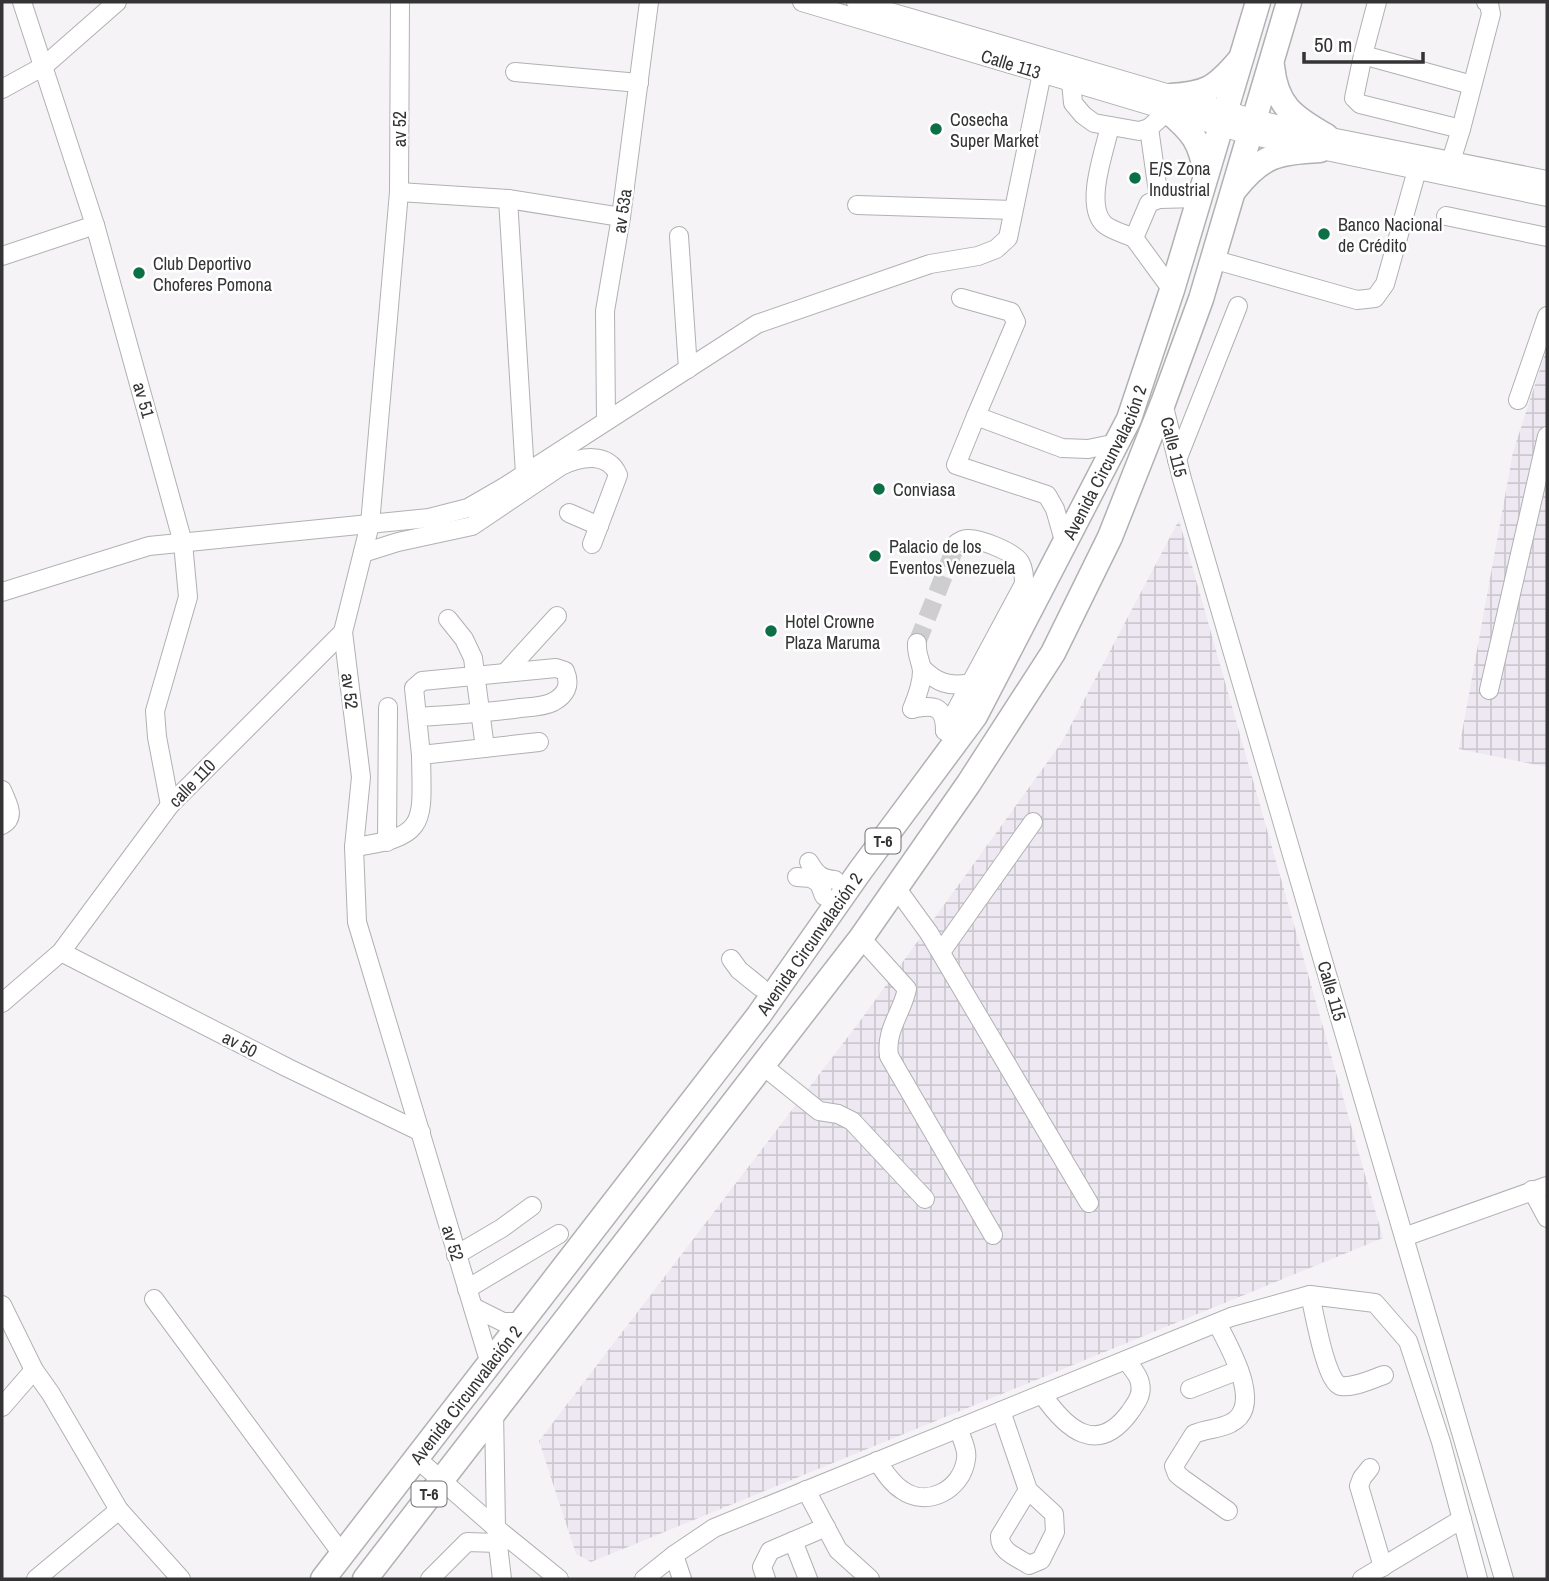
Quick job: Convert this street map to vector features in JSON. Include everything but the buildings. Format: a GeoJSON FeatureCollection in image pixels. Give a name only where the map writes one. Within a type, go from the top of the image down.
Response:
{"type":"FeatureCollection","features":[{"type":"Feature","properties":{"kind":"highway","name":"Avenida Circunvalación 2"},"geometry":{"type":"LineString","coordinates":[[323,1579],[760,1015],[860,872],[975,716],[1129,419],[1172,290],[1258,2]]}},
{"type":"Feature","properties":{"kind":"highway","name":"Avenida Circunvalación 2"},"geometry":{"type":"LineString","coordinates":[[365,1579],[861,938],[969,783],[1053,653],[1110,537],[1163,403],[1212,260],[1289,2]]}},
{"type":"Feature","properties":{"kind":"highway"},"geometry":{"type":"LineString","coordinates":[[1207,174],[1202,149],[1169,103],[1211,89],[1222,81],[1241,59]]}},
{"type":"Feature","properties":{"kind":"highway","name":"T-6"},"geometry":{"type":"LineString","coordinates":[[1272,61],[1274,86],[1280,101],[1323,143]]}},
{"type":"Feature","properties":{"kind":"highway"},"geometry":{"type":"LineString","coordinates":[[1232,192],[1250,169],[1267,159],[1323,143]]}},
{"type":"Feature","properties":{"kind":"street","name":"av 51"},"geometry":{"type":"LineString","coordinates":[[22,2],[95,225],[183,543],[188,597],[155,711],[157,737],[170,804]]}},
{"type":"Feature","properties":{"kind":"street"},"geometry":{"type":"LineString","coordinates":[[2,89],[44,66],[117,2]]}},
{"type":"Feature","properties":{"kind":"street","name":"av 52"},"geometry":{"type":"LineString","coordinates":[[400,2],[399,192],[370,524],[343,632],[361,778],[354,847],[357,922],[489,1364]]}},
{"type":"Feature","properties":{"kind":"street","name":"av 53a"},"geometry":{"type":"LineString","coordinates":[[606,421],[605,312],[621,217],[649,2]]}},
{"type":"Feature","properties":{"kind":"street","name":"Calle 113"},"geometry":{"type":"LineString","coordinates":[[802,2],[1071,82],[1169,103]]}},
{"type":"Feature","properties":{"kind":"street","name":"Calle 113"},"geometry":{"type":"LineString","coordinates":[[856,2],[1169,103],[1252,127],[1323,143]]}},
{"type":"Feature","properties":{"kind":"street"},"geometry":{"type":"LineString","coordinates":[[1377,2],[1354,88],[1354,98],[1360,104],[1461,129]]}},
{"type":"Feature","properties":{"kind":"street"},"geometry":{"type":"LineString","coordinates":[[1451,161],[1491,14],[1486,2]]}},
{"type":"Feature","properties":{"kind":"street"},"geometry":{"type":"LineString","coordinates":[[1363,55],[1472,85]]}},
{"type":"Feature","properties":{"kind":"street"},"geometry":{"type":"LineString","coordinates":[[515,72],[639,83]]}},
{"type":"Feature","properties":{"kind":"street"},"geometry":{"type":"LineString","coordinates":[[2,592],[149,546],[429,518],[468,508],[757,324],[930,264],[978,256],[996,249],[1008,238],[1042,73]]}},
{"type":"Feature","properties":{"kind":"street"},"geometry":{"type":"LineString","coordinates":[[1071,82],[1073,103],[1094,123],[1139,131],[1149,128],[1169,103]]}},
{"type":"Feature","properties":{"kind":"street"},"geometry":{"type":"LineString","coordinates":[[1110,126],[1094,198],[1097,213],[1104,225],[1134,238],[1172,290]]}},
{"type":"Feature","properties":{"kind":"street"},"geometry":{"type":"LineString","coordinates":[[1149,128],[1159,199]]}},
{"type":"Feature","properties":{"kind":"street"},"geometry":{"type":"LineString","coordinates":[[1323,143],[1451,161],[1547,180]]}},
{"type":"Feature","properties":{"kind":"street"},"geometry":{"type":"LineString","coordinates":[[1323,143],[1418,170],[1547,197]]}},
{"type":"Feature","properties":{"kind":"street"},"geometry":{"type":"LineString","coordinates":[[1212,260],[1357,300],[1375,298],[1385,284],[1418,170]]}},
{"type":"Feature","properties":{"kind":"street"},"geometry":{"type":"LineString","coordinates":[[399,192],[508,199],[621,217]]}},
{"type":"Feature","properties":{"kind":"street"},"geometry":{"type":"LineString","coordinates":[[1134,238],[1145,207],[1159,199],[1199,198]]}},
{"type":"Feature","properties":{"kind":"street"},"geometry":{"type":"LineString","coordinates":[[508,199],[525,474]]}},
{"type":"Feature","properties":{"kind":"street"},"geometry":{"type":"LineString","coordinates":[[857,205],[1013,210]]}},
{"type":"Feature","properties":{"kind":"street"},"geometry":{"type":"LineString","coordinates":[[1446,216],[1547,237]]}},
{"type":"Feature","properties":{"kind":"street"},"geometry":{"type":"LineString","coordinates":[[2,256],[95,225]]}},
{"type":"Feature","properties":{"kind":"street"},"geometry":{"type":"LineString","coordinates":[[678,236],[688,369]]}},
{"type":"Feature","properties":{"kind":"street"},"geometry":{"type":"LineString","coordinates":[[961,298],[1012,312],[1016,322],[956,465],[1047,495],[1055,509],[1065,544]]}},
{"type":"Feature","properties":{"kind":"street"},"geometry":{"type":"LineString","coordinates":[[1177,460],[1238,306]]}},
{"type":"Feature","properties":{"kind":"street"},"geometry":{"type":"LineString","coordinates":[[1518,400],[1547,316]]}},
{"type":"Feature","properties":{"kind":"street","name":"Calle 115"},"geometry":{"type":"LineString","coordinates":[[1163,403],[1177,460],[1503,1579]]}},
{"type":"Feature","properties":{"kind":"street"},"geometry":{"type":"LineString","coordinates":[[976,416],[1062,448],[1088,449],[1117,443]]}},
{"type":"Feature","properties":{"kind":"street"},"geometry":{"type":"LineString","coordinates":[[1489,690],[1547,436]]}},
{"type":"Feature","properties":{"kind":"street"},"geometry":{"type":"LineString","coordinates":[[363,552],[472,526],[561,466],[577,458],[590,457],[615,468],[618,475],[592,544]]}},
{"type":"Feature","properties":{"kind":"street"},"geometry":{"type":"LineString","coordinates":[[569,513],[599,526]]}},
{"type":"Feature","properties":{"kind":"street"},"geometry":{"type":"LineString","coordinates":[[917,643],[916,653],[922,668],[921,685],[912,709],[928,706],[939,710],[945,718],[945,731],[1024,584],[1024,571],[1018,559],[1008,552],[973,539],[957,543]]}},
{"type":"Feature","properties":{"kind":"street"},"geometry":{"type":"LineString","coordinates":[[505,673],[558,616]]}},
{"type":"Feature","properties":{"kind":"street"},"geometry":{"type":"LineString","coordinates":[[448,619],[464,639],[473,658],[485,748]]}},
{"type":"Feature","properties":{"kind":"street","name":"calle 110"},"geometry":{"type":"LineString","coordinates":[[2,1003],[61,952],[170,804],[343,632]]}},
{"type":"Feature","properties":{"kind":"street"},"geometry":{"type":"LineString","coordinates":[[354,847],[387,842],[404,834],[419,819],[422,804],[421,755],[417,717],[414,688],[418,683],[426,679],[556,668],[565,671],[569,680],[562,695],[545,705],[481,714],[417,717]]}},
{"type":"Feature","properties":{"kind":"street"},"geometry":{"type":"LineString","coordinates":[[922,668],[944,684],[970,683]]}},
{"type":"Feature","properties":{"kind":"street"},"geometry":{"type":"LineString","coordinates":[[387,842],[388,707]]}},
{"type":"Feature","properties":{"kind":"street"},"geometry":{"type":"LineString","coordinates":[[421,755],[539,742]]}},
{"type":"Feature","properties":{"kind":"street"},"geometry":{"type":"LineString","coordinates":[[2,790],[10,816],[2,825]]}},
{"type":"Feature","properties":{"kind":"street"},"geometry":{"type":"LineString","coordinates":[[941,952],[1033,822]]}},
{"type":"Feature","properties":{"kind":"street"},"geometry":{"type":"LineString","coordinates":[[809,862],[824,879],[835,880]]}},
{"type":"Feature","properties":{"kind":"street"},"geometry":{"type":"LineString","coordinates":[[797,877],[811,878],[819,883],[824,896]]}},
{"type":"Feature","properties":{"kind":"street"},"geometry":{"type":"LineString","coordinates":[[897,889],[941,952],[1090,1203]]}},
{"type":"Feature","properties":{"kind":"street"},"geometry":{"type":"LineString","coordinates":[[861,938],[906,989],[905,998],[889,1033],[889,1056],[993,1235]]}},
{"type":"Feature","properties":{"kind":"street","name":"av 50"},"geometry":{"type":"LineString","coordinates":[[61,952],[288,1068],[421,1132]]}},
{"type":"Feature","properties":{"kind":"street"},"geometry":{"type":"LineString","coordinates":[[731,959],[739,970],[760,987]]}},
{"type":"Feature","properties":{"kind":"street"},"geometry":{"type":"LineString","coordinates":[[762,1065],[819,1111],[852,1121],[925,1199]]}},
{"type":"Feature","properties":{"kind":"street"},"geometry":{"type":"LineString","coordinates":[[1404,1237],[1540,1188],[1547,1218]]}},
{"type":"Feature","properties":{"kind":"street"},"geometry":{"type":"LineString","coordinates":[[456,1255],[502,1228],[532,1206]]}},
{"type":"Feature","properties":{"kind":"street"},"geometry":{"type":"LineString","coordinates":[[522,1322],[503,1322],[470,1298],[559,1234]]}},
{"type":"Feature","properties":{"kind":"street"},"geometry":{"type":"LineString","coordinates":[[1310,1295],[1326,1363],[1331,1378],[1337,1385],[1344,1387],[1384,1375]]}},
{"type":"Feature","properties":{"kind":"street"},"geometry":{"type":"LineString","coordinates":[[644,1579],[714,1528],[1216,1322],[1310,1295],[1375,1303],[1408,1341],[1441,1442],[1478,1579]]}},
{"type":"Feature","properties":{"kind":"street"},"geometry":{"type":"LineString","coordinates":[[154,1299],[342,1554]]}},
{"type":"Feature","properties":{"kind":"street"},"geometry":{"type":"LineString","coordinates":[[2,1305],[34,1370],[119,1510],[181,1579]]}},
{"type":"Feature","properties":{"kind":"street"},"geometry":{"type":"LineString","coordinates":[[1216,1322],[1239,1370],[1245,1389],[1245,1404],[1242,1414],[1234,1422],[1194,1434],[1174,1466],[1177,1474],[1228,1511]]}},
{"type":"Feature","properties":{"kind":"street"},"geometry":{"type":"LineString","coordinates":[[1042,1394],[1064,1422],[1086,1435],[1102,1436],[1114,1431],[1140,1398],[1140,1382],[1126,1360]]}},
{"type":"Feature","properties":{"kind":"street"},"geometry":{"type":"LineString","coordinates":[[2,1407],[34,1370]]}},
{"type":"Feature","properties":{"kind":"street"},"geometry":{"type":"LineString","coordinates":[[1190,1390],[1239,1370]]}},
{"type":"Feature","properties":{"kind":"street"},"geometry":{"type":"LineString","coordinates":[[494,1410],[497,1536],[502,1579]]}},
{"type":"Feature","properties":{"kind":"street"},"geometry":{"type":"LineString","coordinates":[[1001,1411],[1028,1490]]}},
{"type":"Feature","properties":{"kind":"street"},"geometry":{"type":"LineString","coordinates":[[877,1461],[902,1491],[919,1499],[942,1494],[958,1482],[967,1458],[958,1428]]}},
{"type":"Feature","properties":{"kind":"street"},"geometry":{"type":"LineString","coordinates":[[416,1458],[441,1479],[497,1536],[559,1579]]}},
{"type":"Feature","properties":{"kind":"street"},"geometry":{"type":"LineString","coordinates":[[1370,1468],[1359,1486],[1383,1567]]}},
{"type":"Feature","properties":{"kind":"street"},"geometry":{"type":"LineString","coordinates":[[806,1490],[838,1550],[870,1579]]}},
{"type":"Feature","properties":{"kind":"street"},"geometry":{"type":"LineString","coordinates":[[36,1579],[119,1510]]}},
{"type":"Feature","properties":{"kind":"street"},"geometry":{"type":"LineString","coordinates":[[1362,1579],[1462,1519]]}},
{"type":"Feature","properties":{"kind":"street"},"geometry":{"type":"LineString","coordinates":[[766,1579],[762,1567],[770,1551],[826,1527]]}},
{"type":"Feature","properties":{"kind":"street"},"geometry":{"type":"LineString","coordinates":[[430,1579],[467,1542],[497,1536]]}},
{"type":"Feature","properties":{"kind":"street"},"geometry":{"type":"LineString","coordinates":[[793,1541],[808,1579]]}},
{"type":"Feature","properties":{"kind":"street"},"geometry":{"type":"LineString","coordinates":[[674,1555],[682,1579]]}},
{"type":"Feature","properties":{"kind":"shaded area"},"geometry":{"type":"Polygon","coordinates":[[[1547,348],[1547,767],[1459,749],[1513,452],[1547,348]]]}},
{"type":"Feature","properties":{"kind":"shaded area"},"geometry":{"type":"Polygon","coordinates":[[[1179,520],[1383,1238],[591,1562],[576,1554],[539,1441],[860,1021],[1062,742],[1179,520]]]}},
{"type":"Feature","properties":{"kind":"tunnel"},"geometry":{"type":"LineString","coordinates":[[917,643],[957,543]]}},
{"type":"Feature","properties":{"kind":"place","name":"Cosecha Super Market"},"geometry":{"type":"Point","coordinates":[936,129]}},
{"type":"Feature","properties":{"kind":"place","name":"E/S Zona Industrial"},"geometry":{"type":"Point","coordinates":[1135,178]}},
{"type":"Feature","properties":{"kind":"place","name":"Banco Nacional de Crédito"},"geometry":{"type":"Point","coordinates":[1324,234]}},
{"type":"Feature","properties":{"kind":"place","name":"Club Deportivo Choferes Pomona"},"geometry":{"type":"Point","coordinates":[139,273]}},
{"type":"Feature","properties":{"kind":"place","name":"Conviasa"},"geometry":{"type":"Point","coordinates":[879,489]}},
{"type":"Feature","properties":{"kind":"place","name":"Palacio de los Eventos Venezuela"},"geometry":{"type":"Point","coordinates":[875,556]}},
{"type":"Feature","properties":{"kind":"place","name":"Hotel Crowne Plaza Maruma"},"geometry":{"type":"Point","coordinates":[771,631]}}]}
